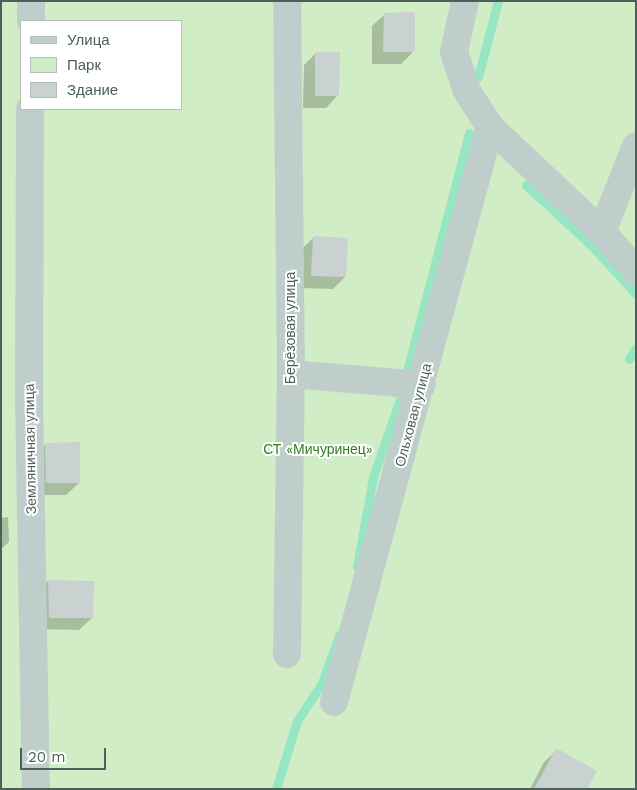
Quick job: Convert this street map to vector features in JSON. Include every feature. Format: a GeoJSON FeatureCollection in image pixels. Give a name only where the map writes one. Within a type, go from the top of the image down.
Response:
{"type":"FeatureCollection","features":[{"type":"Feature","properties":{"kind":"street"},"geometry":{"type":"LineString","coordinates":[[31,1],[31,20]]}},
{"type":"Feature","properties":{"kind":"street","name":"Берёзовая улица"},"geometry":{"type":"LineString","coordinates":[[287,1],[291,374],[287,654]]}},
{"type":"Feature","properties":{"kind":"street"},"geometry":{"type":"LineString","coordinates":[[465,1],[454,52],[467,91],[490,127],[602,232],[636,271]]}},
{"type":"Feature","properties":{"kind":"street","name":"Земляничная улица"},"geometry":{"type":"LineString","coordinates":[[30,110],[29,398],[36,789]]}},
{"type":"Feature","properties":{"kind":"street","name":"Ольховая улица"},"geometry":{"type":"LineString","coordinates":[[334,702],[422,385],[490,127]]}},
{"type":"Feature","properties":{"kind":"street"},"geometry":{"type":"LineString","coordinates":[[602,232],[636,146]]}},
{"type":"Feature","properties":{"kind":"street"},"geometry":{"type":"LineString","coordinates":[[291,374],[422,385]]}},
{"type":"Feature","properties":{"kind":"green space","name":"СТ «Мичуринец»"},"geometry":{"type":"Polygon","coordinates":[[[1,1],[636,1],[636,789],[1,789],[1,1]]]}},
{"type":"Feature","properties":{"kind":"building"},"geometry":{"type":"Polygon","coordinates":[[[415,12],[415,52],[383,52],[384,13],[415,12]]]}},
{"type":"Feature","properties":{"kind":"building"},"geometry":{"type":"Polygon","coordinates":[[[315,52],[340,52],[339,96],[315,96],[315,52]]]}},
{"type":"Feature","properties":{"kind":"building"},"geometry":{"type":"Polygon","coordinates":[[[313,236],[348,238],[346,277],[311,276],[313,236]]]}},
{"type":"Feature","properties":{"kind":"building"},"geometry":{"type":"Polygon","coordinates":[[[80,442],[80,483],[46,483],[45,443],[80,442]]]}},
{"type":"Feature","properties":{"kind":"building"},"geometry":{"type":"Polygon","coordinates":[[[48,580],[94,581],[93,618],[49,618],[48,580]]]}},
{"type":"Feature","properties":{"kind":"building"},"geometry":{"type":"Polygon","coordinates":[[[556,748],[597,771],[587,789],[534,789],[556,748]]]}},
{"type":"Feature","properties":{"kind":"waterway"},"geometry":{"type":"LineString","coordinates":[[478,77],[498,1]]}},
{"type":"Feature","properties":{"kind":"waterway"},"geometry":{"type":"LineString","coordinates":[[357,567],[373,477],[399,402],[469,133]]}},
{"type":"Feature","properties":{"kind":"waterway"},"geometry":{"type":"LineString","coordinates":[[526,185],[591,245],[636,294]]}},
{"type":"Feature","properties":{"kind":"waterway"},"geometry":{"type":"LineString","coordinates":[[629,359],[636,348]]}},
{"type":"Feature","properties":{"kind":"waterway"},"geometry":{"type":"LineString","coordinates":[[276,789],[297,721],[322,683],[339,635]]}}]}
